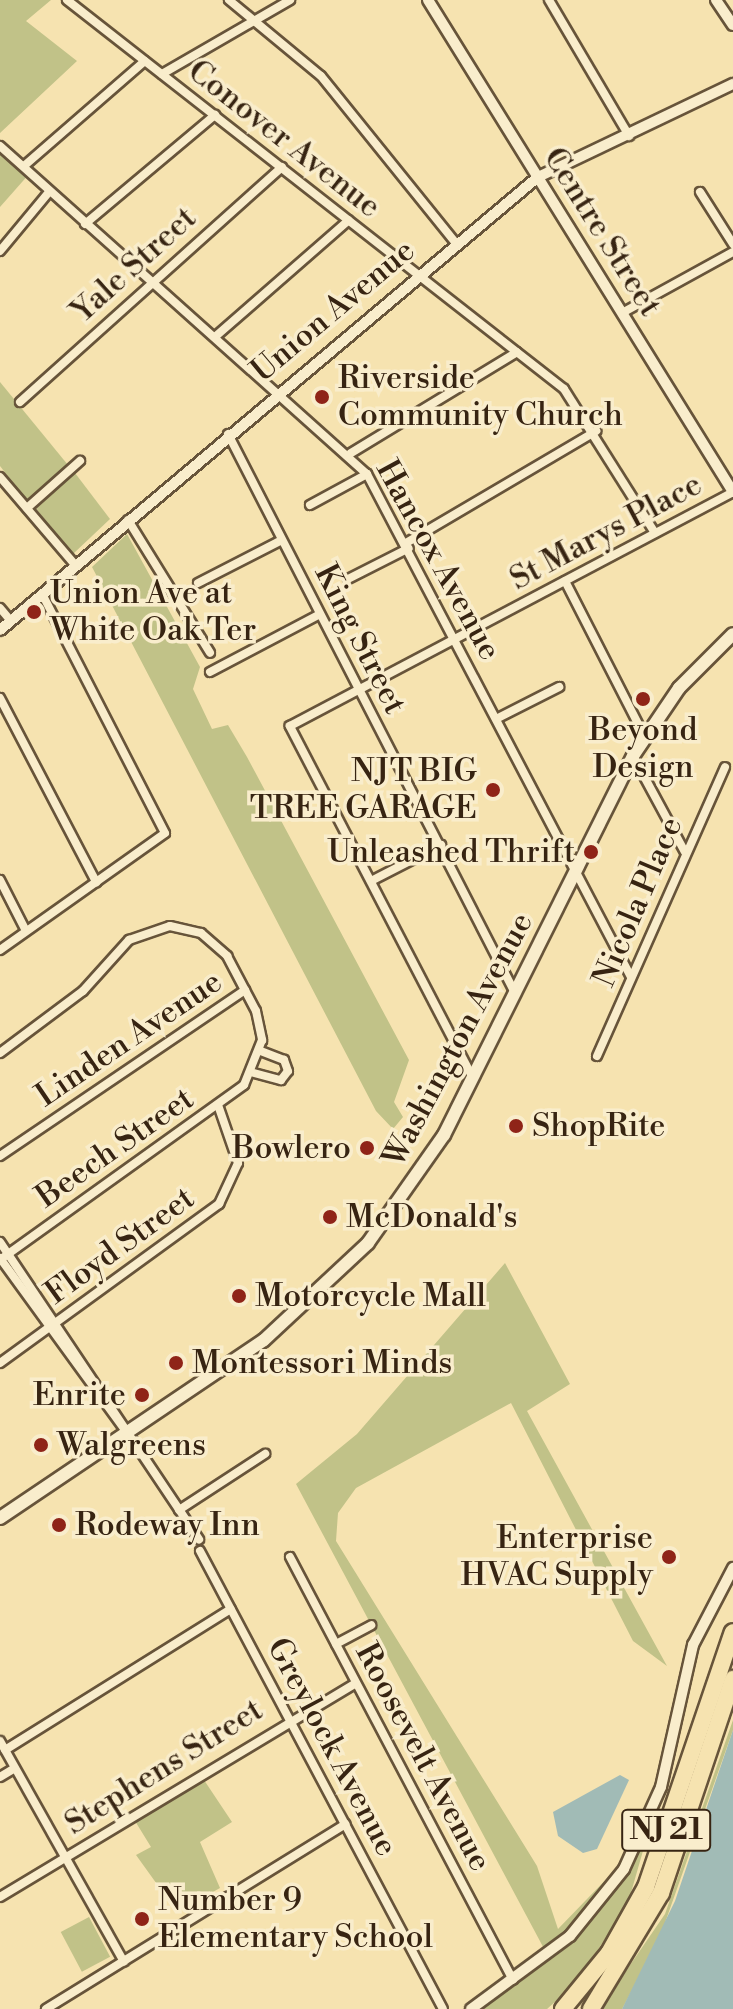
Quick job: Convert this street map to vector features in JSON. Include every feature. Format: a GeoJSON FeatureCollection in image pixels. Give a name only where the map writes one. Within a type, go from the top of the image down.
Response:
{"type":"FeatureCollection","features":[{"type":"Feature","properties":{"kind":"highway","name":"NJ 21"},"geometry":{"type":"LineString","coordinates":[[563,2009],[609,1953],[646,1887],[733,1632]]}},
{"type":"Feature","properties":{"kind":"highway","name":"NJ 21"},"geometry":{"type":"LineString","coordinates":[[588,2009],[611,1978],[665,1884],[733,1679]]}},
{"type":"Feature","properties":{"kind":"main road","name":"Washington Avenue"},"geometry":{"type":"LineString","coordinates":[[0,1518],[250,1351],[332,1282],[416,1181],[473,1078],[633,756],[645,737],[733,634]]}},
{"type":"Feature","properties":{"kind":"street","name":"Conover Avenue"},"geometry":{"type":"LineString","coordinates":[[67,0],[564,389],[596,431],[655,533]]}},
{"type":"Feature","properties":{"kind":"street"},"geometry":{"type":"LineString","coordinates":[[229,0],[257,20],[321,76],[455,242]]}},
{"type":"Feature","properties":{"kind":"street"},"geometry":{"type":"LineString","coordinates":[[162,74],[290,0]]}},
{"type":"Feature","properties":{"kind":"street","name":"Centre Street"},"geometry":{"type":"LineString","coordinates":[[428,0],[733,492]]}},
{"type":"Feature","properties":{"kind":"street"},"geometry":{"type":"LineString","coordinates":[[549,0],[629,136]]}},
{"type":"Feature","properties":{"kind":"street"},"geometry":{"type":"LineString","coordinates":[[716,0],[733,25]]}},
{"type":"Feature","properties":{"kind":"street"},"geometry":{"type":"LineString","coordinates":[[24,166],[145,61]]}},
{"type":"Feature","properties":{"kind":"street","name":"Union Avenue"},"geometry":{"type":"LineString","coordinates":[[0,630],[278,391],[455,242],[538,177],[733,84]]}},
{"type":"Feature","properties":{"kind":"street"},"geometry":{"type":"LineString","coordinates":[[85,224],[215,115]]}},
{"type":"Feature","properties":{"kind":"street","name":"Hancox Avenue"},"geometry":{"type":"LineString","coordinates":[[0,146],[85,224],[351,453],[367,474],[408,545],[631,977]]}},
{"type":"Feature","properties":{"kind":"street","name":"Yale Street"},"geometry":{"type":"LineString","coordinates":[[20,402],[151,279],[282,167]]}},
{"type":"Feature","properties":{"kind":"street"},"geometry":{"type":"LineString","coordinates":[[0,251],[49,192]]}},
{"type":"Feature","properties":{"kind":"street"},"geometry":{"type":"LineString","coordinates":[[700,192],[733,244]]}},
{"type":"Feature","properties":{"kind":"street"},"geometry":{"type":"LineString","coordinates":[[216,336],[349,220]]}},
{"type":"Feature","properties":{"kind":"street"},"geometry":{"type":"LineString","coordinates":[[622,313],[733,252]]}},
{"type":"Feature","properties":{"kind":"street"},"geometry":{"type":"LineString","coordinates":[[351,453],[517,352]]}},
{"type":"Feature","properties":{"kind":"street"},"geometry":{"type":"LineString","coordinates":[[348,579],[596,431]]}},
{"type":"Feature","properties":{"kind":"street","name":"King Street"},"geometry":{"type":"LineString","coordinates":[[228,434],[515,993]]}},
{"type":"Feature","properties":{"kind":"street"},"geometry":{"type":"LineString","coordinates":[[27,508],[80,461]]}},
{"type":"Feature","properties":{"kind":"street"},"geometry":{"type":"LineString","coordinates":[[310,505],[367,474]]}},
{"type":"Feature","properties":{"kind":"street"},"geometry":{"type":"LineString","coordinates":[[0,477],[76,566]]}},
{"type":"Feature","properties":{"kind":"street","name":"St Marys Place"},"geometry":{"type":"LineString","coordinates":[[371,881],[290,726],[733,492]]}},
{"type":"Feature","properties":{"kind":"street"},"geometry":{"type":"LineString","coordinates":[[128,520],[210,653]]}},
{"type":"Feature","properties":{"kind":"street"},"geometry":{"type":"LineString","coordinates":[[198,583],[282,540]]}},
{"type":"Feature","properties":{"kind":"street"},"geometry":{"type":"LineString","coordinates":[[565,581],[645,737]]}},
{"type":"Feature","properties":{"kind":"street"},"geometry":{"type":"LineString","coordinates":[[0,950],[165,833],[42,594]]}},
{"type":"Feature","properties":{"kind":"street"},"geometry":{"type":"LineString","coordinates":[[0,608],[11,621]]}},
{"type":"Feature","properties":{"kind":"street"},"geometry":{"type":"LineString","coordinates":[[210,672],[320,614]]}},
{"type":"Feature","properties":{"kind":"street"},"geometry":{"type":"LineString","coordinates":[[496,719],[559,687]]}},
{"type":"Feature","properties":{"kind":"street"},"geometry":{"type":"LineString","coordinates":[[0,698],[96,882]]}},
{"type":"Feature","properties":{"kind":"street"},"geometry":{"type":"LineString","coordinates":[[633,756],[685,852]]}},
{"type":"Feature","properties":{"kind":"street","name":"Nicola Place"},"geometry":{"type":"LineString","coordinates":[[597,1056],[725,767]]}},
{"type":"Feature","properties":{"kind":"street"},"geometry":{"type":"LineString","coordinates":[[441,845],[371,881],[473,1078]]}},
{"type":"Feature","properties":{"kind":"street"},"geometry":{"type":"LineString","coordinates":[[0,880],[26,931]]}},
{"type":"Feature","properties":{"kind":"street"},"geometry":{"type":"LineString","coordinates":[[0,1053],[83,991],[129,940],[156,928],[181,927],[211,940],[245,990],[259,1020],[261,1051],[254,1073],[281,1080],[288,1071],[284,1060],[261,1051]]}},
{"type":"Feature","properties":{"kind":"street","name":"Linden Avenue"},"geometry":{"type":"LineString","coordinates":[[0,1156],[245,990]]}},
{"type":"Feature","properties":{"kind":"street","name":"Beech Street"},"geometry":{"type":"LineString","coordinates":[[2,1258],[218,1105],[254,1073]]}},
{"type":"Feature","properties":{"kind":"street","name":"Floyd Street"},"geometry":{"type":"LineString","coordinates":[[0,1363],[225,1197],[237,1150],[218,1105]]}},
{"type":"Feature","properties":{"kind":"street"},"geometry":{"type":"LineString","coordinates":[[0,1242],[2,1258],[53,1325],[199,1539]]}},
{"type":"Feature","properties":{"kind":"street"},"geometry":{"type":"LineString","coordinates":[[179,1510],[265,1454]]}},
{"type":"Feature","properties":{"kind":"street","name":"Greylock Avenue"},"geometry":{"type":"LineString","coordinates":[[200,1551],[443,2009]]}},
{"type":"Feature","properties":{"kind":"street","name":"Roosevelt Avenue"},"geometry":{"type":"LineString","coordinates":[[290,1557],[513,1980]]}},
{"type":"Feature","properties":{"kind":"street"},"geometry":{"type":"LineString","coordinates":[[471,2009],[513,1980],[582,1924],[637,1845],[661,1787],[693,1645],[733,1568]]}},
{"type":"Feature","properties":{"kind":"street"},"geometry":{"type":"LineString","coordinates":[[124,1962],[2,1746],[231,1609]]}},
{"type":"Feature","properties":{"kind":"street"},"geometry":{"type":"LineString","coordinates":[[336,1644],[371,1625]]}},
{"type":"Feature","properties":{"kind":"street","name":"Stephens Street"},"geometry":{"type":"LineString","coordinates":[[0,1897],[290,1718],[356,1683]]}},
{"type":"Feature","properties":{"kind":"street"},"geometry":{"type":"LineString","coordinates":[[0,1777],[15,1768]]}},
{"type":"Feature","properties":{"kind":"street"},"geometry":{"type":"LineString","coordinates":[[46,2009],[345,1824]]}},
{"type":"Feature","properties":{"kind":"green space"},"geometry":{"type":"Polygon","coordinates":[[[0,0],[51,0],[26,21],[77,61],[0,133],[0,0]]]}},
{"type":"Feature","properties":{"kind":"green space"},"geometry":{"type":"Polygon","coordinates":[[[0,146],[30,173],[0,207],[0,146]]]}},
{"type":"Feature","properties":{"kind":"green space"},"geometry":{"type":"Polygon","coordinates":[[[0,382],[68,465],[27,501],[0,466],[0,382]]]}},
{"type":"Feature","properties":{"kind":"green space"},"geometry":{"type":"Polygon","coordinates":[[[75,473],[110,519],[73,554],[36,509],[75,473]]]}},
{"type":"Feature","properties":{"kind":"green space"},"geometry":{"type":"Polygon","coordinates":[[[127,534],[200,667],[193,689],[212,729],[228,725],[409,1060],[394,1102],[403,1117],[393,1129],[376,1111],[92,567],[127,534]]]}},
{"type":"Feature","properties":{"kind":"green space"},"geometry":{"type":"Polygon","coordinates":[[[505,1263],[570,1384],[527,1411],[667,1666],[633,1641],[511,1403],[356,1488],[338,1513],[336,1541],[537,1866],[558,1929],[647,1837],[628,1903],[578,1981],[547,2009],[474,2009],[549,1958],[296,1484],[357,1434],[505,1263]]]}},
{"type":"Feature","properties":{"kind":"green space"},"geometry":{"type":"Polygon","coordinates":[[[733,1720],[733,1730],[660,1937],[622,2009],[600,2009],[665,1914],[733,1720]]]}},
{"type":"Feature","properties":{"kind":"green space"},"geometry":{"type":"Polygon","coordinates":[[[202,1777],[232,1822],[200,1842],[220,1888],[177,1912],[136,1855],[151,1847],[135,1821],[202,1777]]]}},
{"type":"Feature","properties":{"kind":"green space"},"geometry":{"type":"Polygon","coordinates":[[[89,1917],[110,1957],[82,1972],[61,1932],[89,1917]]]}},
{"type":"Feature","properties":{"kind":"water"},"geometry":{"type":"Polygon","coordinates":[[[733,1730],[733,2009],[622,2009],[675,1901],[733,1730]]]}},
{"type":"Feature","properties":{"kind":"water"},"geometry":{"type":"Polygon","coordinates":[[[620,1775],[629,1780],[597,1849],[583,1853],[558,1836],[553,1812],[620,1775]]]}},
{"type":"Feature","properties":{"kind":"place","name":"Riverside Community Church"},"geometry":{"type":"Point","coordinates":[322,397]}},
{"type":"Feature","properties":{"kind":"place","name":"Union Ave at White Oak Ter"},"geometry":{"type":"Point","coordinates":[34,612]}},
{"type":"Feature","properties":{"kind":"place","name":"Beyond Design"},"geometry":{"type":"Point","coordinates":[643,699]}},
{"type":"Feature","properties":{"kind":"place","name":"NJT BIG TREE GARAGE"},"geometry":{"type":"Point","coordinates":[493,790]}},
{"type":"Feature","properties":{"kind":"place","name":"Unleashed Thrift"},"geometry":{"type":"Point","coordinates":[591,852]}},
{"type":"Feature","properties":{"kind":"place","name":"ShopRite"},"geometry":{"type":"Point","coordinates":[516,1126]}},
{"type":"Feature","properties":{"kind":"place","name":"Bowlero"},"geometry":{"type":"Point","coordinates":[367,1148]}},
{"type":"Feature","properties":{"kind":"place","name":"McDonald's"},"geometry":{"type":"Point","coordinates":[330,1217]}},
{"type":"Feature","properties":{"kind":"place","name":"Motorcycle Mall"},"geometry":{"type":"Point","coordinates":[239,1296]}},
{"type":"Feature","properties":{"kind":"place","name":"Montessori Minds"},"geometry":{"type":"Point","coordinates":[176,1363]}},
{"type":"Feature","properties":{"kind":"place","name":"Enrite"},"geometry":{"type":"Point","coordinates":[142,1395]}},
{"type":"Feature","properties":{"kind":"place","name":"Walgreens"},"geometry":{"type":"Point","coordinates":[41,1445]}},
{"type":"Feature","properties":{"kind":"place","name":"Rodeway Inn"},"geometry":{"type":"Point","coordinates":[59,1525]}},
{"type":"Feature","properties":{"kind":"place","name":"Enterprise HVAC Supply"},"geometry":{"type":"Point","coordinates":[669,1557]}},
{"type":"Feature","properties":{"kind":"place","name":"Number 9 Elementary School"},"geometry":{"type":"Point","coordinates":[142,1919]}}]}
